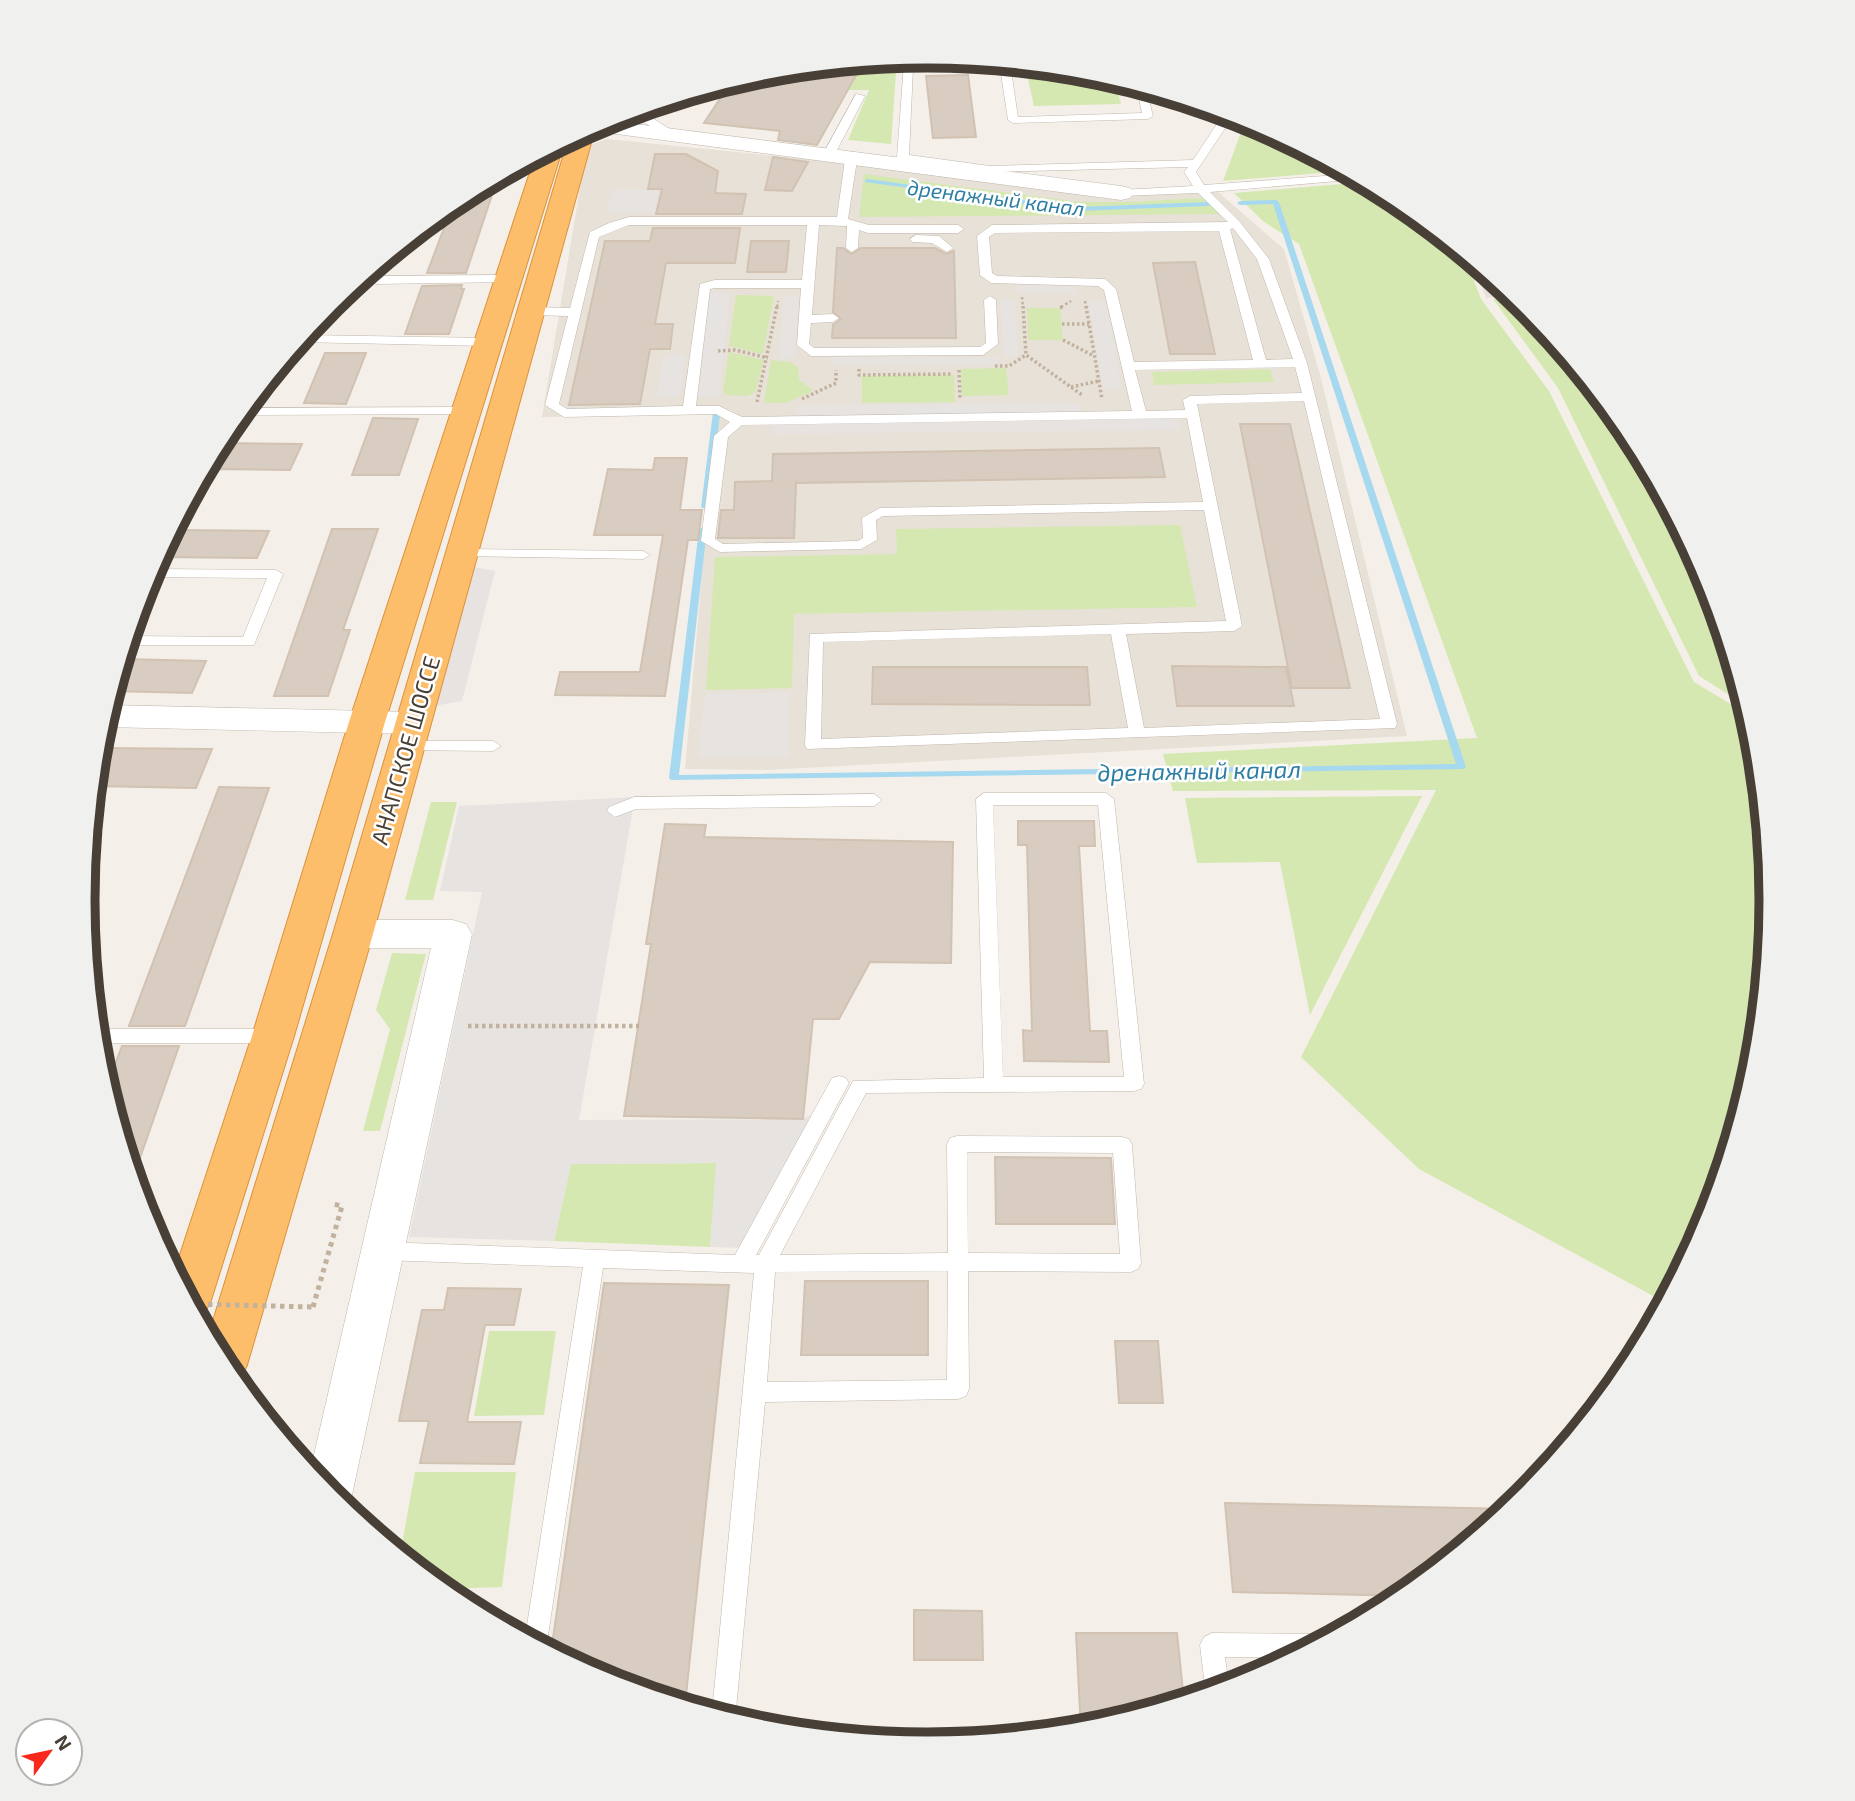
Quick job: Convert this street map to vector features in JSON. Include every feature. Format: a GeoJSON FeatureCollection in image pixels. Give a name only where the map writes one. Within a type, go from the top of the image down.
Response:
{"type":"FeatureCollection","features":[{"type":"Feature","properties":{"kind":"highway","name":"АНАПСКОЕ ШОССЕ"},"geometry":{"type":"LineString","coordinates":[[228,1350],[354,934],[578,146]]}},
{"type":"Feature","properties":{"kind":"highway","name":"АНАПСКОЕ ШОССЕ"},"geometry":{"type":"LineString","coordinates":[[193,1290],[273,1036],[367,722],[546,161]]}},
{"type":"Feature","properties":{"kind":"street"},"geometry":{"type":"LineString","coordinates":[[617,129],[851,160],[897,161],[1121,193]]}},
{"type":"Feature","properties":{"kind":"street"},"geometry":{"type":"LineString","coordinates":[[116,716],[367,722],[410,734]]}},
{"type":"Feature","properties":{"kind":"street"},"geometry":{"type":"LineString","coordinates":[[331,1481],[453,934],[354,934]]}},
{"type":"Feature","properties":{"kind":"lane"},"geometry":{"type":"LineString","coordinates":[[908,69],[897,161],[989,169],[1196,163]]}},
{"type":"Feature","properties":{"kind":"lane"},"geometry":{"type":"LineString","coordinates":[[1006,72],[1013,120],[1148,116],[1143,97]]}},
{"type":"Feature","properties":{"kind":"lane"},"geometry":{"type":"LineString","coordinates":[[828,156],[860,96]]}},
{"type":"Feature","properties":{"kind":"lane"},"geometry":{"type":"LineString","coordinates":[[645,118],[675,136]]}},
{"type":"Feature","properties":{"kind":"lane"},"geometry":{"type":"LineString","coordinates":[[1223,123],[1190,172],[1230,226],[1264,259],[1301,363],[1389,724],[813,745],[815,637],[1234,625],[1190,400],[1308,397]]}},
{"type":"Feature","properties":{"kind":"lane"},"geometry":{"type":"LineString","coordinates":[[851,160],[848,223],[853,243],[935,239],[947,248]]}},
{"type":"Feature","properties":{"kind":"lane"},"geometry":{"type":"LineString","coordinates":[[1121,193],[1341,178]]}},
{"type":"Feature","properties":{"kind":"lane"},"geometry":{"type":"LineString","coordinates":[[813,221],[803,345],[811,352],[976,352],[989,348],[992,344],[990,300]]}},
{"type":"Feature","properties":{"kind":"lane"},"geometry":{"type":"LineString","coordinates":[[958,229],[868,229],[848,223],[813,221],[629,222],[613,225],[594,235],[591,241],[552,405],[564,413],[719,410],[739,421],[1193,414]]}},
{"type":"Feature","properties":{"kind":"lane"},"geometry":{"type":"LineString","coordinates":[[1230,226],[1261,364]]}},
{"type":"Feature","properties":{"kind":"lane"},"geometry":{"type":"LineString","coordinates":[[1140,415],[1110,289],[1101,282],[991,279],[986,275],[985,232],[1000,229],[1230,226]]}},
{"type":"Feature","properties":{"kind":"lane"},"geometry":{"type":"LineString","coordinates":[[376,280],[508,279]]}},
{"type":"Feature","properties":{"kind":"lane"},"geometry":{"type":"LineString","coordinates":[[689,410],[704,287],[715,284],[808,284]]}},
{"type":"Feature","properties":{"kind":"lane"},"geometry":{"type":"LineString","coordinates":[[531,311],[574,312]]}},
{"type":"Feature","properties":{"kind":"lane"},"geometry":{"type":"LineString","coordinates":[[805,318],[833,318]]}},
{"type":"Feature","properties":{"kind":"lane"},"geometry":{"type":"LineString","coordinates":[[314,339],[488,342]]}},
{"type":"Feature","properties":{"kind":"lane"},"geometry":{"type":"LineString","coordinates":[[1128,366],[1301,363]]}},
{"type":"Feature","properties":{"kind":"lane"},"geometry":{"type":"LineString","coordinates":[[255,411],[466,411]]}},
{"type":"Feature","properties":{"kind":"lane"},"geometry":{"type":"LineString","coordinates":[[739,421],[721,436],[708,541],[720,548],[861,545],[870,540],[869,518],[880,512],[1211,506]]}},
{"type":"Feature","properties":{"kind":"lane"},"geometry":{"type":"LineString","coordinates":[[461,553],[643,555]]}},
{"type":"Feature","properties":{"kind":"lane"},"geometry":{"type":"LineString","coordinates":[[137,641],[249,642],[276,574],[163,573]]}},
{"type":"Feature","properties":{"kind":"lane"},"geometry":{"type":"LineString","coordinates":[[1118,629],[1137,733]]}},
{"type":"Feature","properties":{"kind":"lane"},"geometry":{"type":"LineString","coordinates":[[410,734],[493,746]]}},
{"type":"Feature","properties":{"kind":"lane"},"geometry":{"type":"LineString","coordinates":[[725,1707],[765,1264],[860,1086],[1134,1084],[1106,799],[984,799],[995,1084]]}},
{"type":"Feature","properties":{"kind":"lane"},"geometry":{"type":"LineString","coordinates":[[615,811],[634,803],[874,800]]}},
{"type":"Feature","properties":{"kind":"lane"},"geometry":{"type":"LineString","coordinates":[[106,1035],[273,1036]]}},
{"type":"Feature","properties":{"kind":"lane"},"geometry":{"type":"LineString","coordinates":[[741,1264],[839,1083]]}},
{"type":"Feature","properties":{"kind":"lane"},"geometry":{"type":"LineString","coordinates":[[383,1251],[741,1264],[958,1262],[1131,1263],[1122,1145],[957,1144],[958,1262],[958,1389],[755,1392]]}},
{"type":"Feature","properties":{"kind":"lane"},"geometry":{"type":"LineString","coordinates":[[537,1635],[594,1259]]}},
{"type":"Feature","properties":{"kind":"lane"},"geometry":{"type":"LineString","coordinates":[[1216,1681],[1212,1645],[1298,1646]]}},
{"type":"Feature","properties":{"kind":"path"},"geometry":{"type":"LineString","coordinates":[[767,405],[757,405],[781,284]]}},
{"type":"Feature","properties":{"kind":"path"},"geometry":{"type":"LineString","coordinates":[[1034,294],[1021,294],[1026,355],[1090,401],[1102,401],[1084,294]]}},
{"type":"Feature","properties":{"kind":"path"},"geometry":{"type":"LineString","coordinates":[[1062,324],[1089,324]]}},
{"type":"Feature","properties":{"kind":"path"},"geometry":{"type":"LineString","coordinates":[[1063,340],[1094,356]]}},
{"type":"Feature","properties":{"kind":"path"},"geometry":{"type":"LineString","coordinates":[[696,351],[735,350],[768,358]]}},
{"type":"Feature","properties":{"kind":"path"},"geometry":{"type":"LineString","coordinates":[[984,366],[1009,366],[1026,355]]}},
{"type":"Feature","properties":{"kind":"path"},"geometry":{"type":"LineString","coordinates":[[959,367],[961,418]]}},
{"type":"Feature","properties":{"kind":"path"},"geometry":{"type":"LineString","coordinates":[[801,399],[836,383],[836,369],[859,368],[859,375],[959,374]]}},
{"type":"Feature","properties":{"kind":"path"},"geometry":{"type":"LineString","coordinates":[[1071,387],[1099,381]]}},
{"type":"Feature","properties":{"kind":"path"},"geometry":{"type":"LineString","coordinates":[[464,1026],[639,1026]]}},
{"type":"Feature","properties":{"kind":"path"},"geometry":{"type":"LineString","coordinates":[[199,1302],[313,1307],[342,1206],[333,1204]]}},
{"type":"Feature","properties":{"kind":"shaded area"},"geometry":{"type":"Polygon","coordinates":[[[607,139],[805,159],[1111,196],[1218,192],[1284,249],[1321,378],[1407,736],[767,770],[685,769],[716,414],[542,417],[587,146],[607,139]]]}},
{"type":"Feature","properties":{"kind":"shaded area"},"geometry":{"type":"Polygon","coordinates":[[[612,190],[659,190],[655,212],[607,212],[612,190]]]}},
{"type":"Feature","properties":{"kind":"shaded area"},"geometry":{"type":"Polygon","coordinates":[[[1478,277],[1499,297],[1486,298],[1478,277]]]}},
{"type":"Feature","properties":{"kind":"shaded area"},"geometry":{"type":"Polygon","coordinates":[[[1017,285],[1075,285],[1075,293],[1017,293],[1017,285]]]}},
{"type":"Feature","properties":{"kind":"shaded area"},"geometry":{"type":"Polygon","coordinates":[[[709,293],[730,293],[719,396],[696,396],[709,293]]]}},
{"type":"Feature","properties":{"kind":"shaded area"},"geometry":{"type":"Polygon","coordinates":[[[784,296],[799,296],[794,358],[778,358],[784,296]]]}},
{"type":"Feature","properties":{"kind":"shaded area"},"geometry":{"type":"Polygon","coordinates":[[[1000,300],[1015,300],[1019,357],[1004,357],[1000,300]]]}},
{"type":"Feature","properties":{"kind":"shaded area"},"geometry":{"type":"Polygon","coordinates":[[[1088,301],[1106,301],[1122,389],[1103,389],[1088,301]]]}},
{"type":"Feature","properties":{"kind":"shaded area"},"geometry":{"type":"Polygon","coordinates":[[[663,355],[685,355],[680,397],[657,397],[663,355]]]}},
{"type":"Feature","properties":{"kind":"shaded area"},"geometry":{"type":"Polygon","coordinates":[[[831,357],[998,357],[998,365],[831,365],[831,357]]]}},
{"type":"Feature","properties":{"kind":"shaded area"},"geometry":{"type":"Polygon","coordinates":[[[1080,403],[1081,413],[797,416],[798,405],[1080,403]]]}},
{"type":"Feature","properties":{"kind":"shaded area"},"geometry":{"type":"Polygon","coordinates":[[[1178,419],[1180,430],[771,434],[772,423],[1178,419]]]}},
{"type":"Feature","properties":{"kind":"shaded area"},"geometry":{"type":"Polygon","coordinates":[[[458,564],[495,571],[462,701],[416,709],[458,564]]]}},
{"type":"Feature","properties":{"kind":"shaded area"},"geometry":{"type":"Polygon","coordinates":[[[789,692],[788,756],[698,757],[705,694],[789,692]]]}},
{"type":"Feature","properties":{"kind":"shaded area"},"geometry":{"type":"Polygon","coordinates":[[[635,797],[579,1120],[802,1119],[811,1115],[743,1248],[710,1247],[716,1163],[571,1164],[554,1241],[409,1237],[482,892],[440,891],[459,806],[635,797]]]}},
{"type":"Feature","properties":{"kind":"green space"},"geometry":{"type":"Polygon","coordinates":[[[896,69],[891,144],[848,140],[869,90],[763,85],[819,75],[896,69]]]}},
{"type":"Feature","properties":{"kind":"green space"},"geometry":{"type":"Polygon","coordinates":[[[1027,74],[1117,91],[1121,104],[1034,106],[1027,74]]]}},
{"type":"Feature","properties":{"kind":"green space"},"geometry":{"type":"Polygon","coordinates":[[[1246,132],[1330,172],[1223,181],[1240,135],[1246,132]]]}},
{"type":"Feature","properties":{"kind":"green space"},"geometry":{"type":"Polygon","coordinates":[[[864,174],[1079,202],[1203,198],[1221,214],[859,217],[864,174]]]}},
{"type":"Feature","properties":{"kind":"green space"},"geometry":{"type":"Polygon","coordinates":[[[1349,183],[1388,213],[1402,217],[1434,240],[1470,270],[1481,299],[1549,391],[1694,682],[1737,708],[1753,792],[1758,846],[1760,900],[1753,1009],[1744,1063],[1716,1168],[1674,1269],[1658,1299],[1419,1169],[1301,1057],[1436,790],[1173,791],[1163,754],[1477,738],[1299,244],[1264,222],[1234,193],[1349,183]]]}},
{"type":"Feature","properties":{"kind":"green space"},"geometry":{"type":"Polygon","coordinates":[[[736,295],[774,296],[763,354],[729,346],[736,295]]]}},
{"type":"Feature","properties":{"kind":"green space"},"geometry":{"type":"Polygon","coordinates":[[[1501,298],[1553,352],[1588,394],[1648,484],[1674,532],[1696,582],[1716,633],[1734,698],[1699,676],[1558,388],[1493,299],[1501,298]]]}},
{"type":"Feature","properties":{"kind":"green space"},"geometry":{"type":"Polygon","coordinates":[[[1027,308],[1060,308],[1063,340],[1028,340],[1027,308]]]}},
{"type":"Feature","properties":{"kind":"green space"},"geometry":{"type":"Polygon","coordinates":[[[729,352],[764,360],[755,392],[748,396],[726,395],[723,390],[729,352]]]}},
{"type":"Feature","properties":{"kind":"green space"},"geometry":{"type":"Polygon","coordinates":[[[771,360],[790,362],[798,367],[799,380],[812,389],[811,392],[786,403],[764,403],[771,360]]]}},
{"type":"Feature","properties":{"kind":"green space"},"geometry":{"type":"Polygon","coordinates":[[[1006,368],[1009,395],[962,396],[961,369],[1006,368]]]}},
{"type":"Feature","properties":{"kind":"green space"},"geometry":{"type":"Polygon","coordinates":[[[1270,369],[1274,382],[1154,385],[1152,372],[1270,369]]]}},
{"type":"Feature","properties":{"kind":"green space"},"geometry":{"type":"Polygon","coordinates":[[[954,375],[955,402],[862,403],[862,376],[954,375]]]}},
{"type":"Feature","properties":{"kind":"green space"},"geometry":{"type":"Polygon","coordinates":[[[1180,525],[1197,607],[794,614],[792,688],[706,690],[715,557],[897,554],[896,529],[1180,525]]]}},
{"type":"Feature","properties":{"kind":"green space"},"geometry":{"type":"Polygon","coordinates":[[[1422,796],[1310,1015],[1280,862],[1197,863],[1185,798],[1422,796]]]}},
{"type":"Feature","properties":{"kind":"green space"},"geometry":{"type":"Polygon","coordinates":[[[431,802],[457,802],[433,900],[405,900],[431,802]]]}},
{"type":"Feature","properties":{"kind":"green space"},"geometry":{"type":"Polygon","coordinates":[[[392,953],[426,954],[380,1131],[363,1131],[390,1029],[376,1010],[392,953]]]}},
{"type":"Feature","properties":{"kind":"green space"},"geometry":{"type":"Polygon","coordinates":[[[717,1163],[710,1247],[554,1241],[571,1164],[717,1163]]]}},
{"type":"Feature","properties":{"kind":"green space"},"geometry":{"type":"Polygon","coordinates":[[[489,1331],[556,1331],[544,1415],[474,1416],[489,1331]]]}},
{"type":"Feature","properties":{"kind":"green space"},"geometry":{"type":"Polygon","coordinates":[[[415,1472],[516,1472],[502,1587],[460,1588],[402,1545],[415,1472]]]}},
{"type":"Feature","properties":{"kind":"building"},"geometry":{"type":"Polygon","coordinates":[[[858,71],[817,145],[778,140],[780,131],[704,123],[723,94],[765,84],[858,71]]]}},
{"type":"Feature","properties":{"kind":"building"},"geometry":{"type":"Polygon","coordinates":[[[968,75],[976,137],[933,138],[926,76],[968,75]]]}},
{"type":"Feature","properties":{"kind":"building"},"geometry":{"type":"Polygon","coordinates":[[[655,154],[686,154],[718,171],[715,193],[746,194],[742,214],[656,214],[662,189],[648,189],[655,154]]]}},
{"type":"Feature","properties":{"kind":"building"},"geometry":{"type":"Polygon","coordinates":[[[773,157],[808,162],[792,191],[765,190],[773,157]]]}},
{"type":"Feature","properties":{"kind":"building"},"geometry":{"type":"Polygon","coordinates":[[[493,191],[466,273],[427,273],[446,222],[493,191]]]}},
{"type":"Feature","properties":{"kind":"building"},"geometry":{"type":"Polygon","coordinates":[[[653,228],[740,228],[735,263],[666,263],[655,324],[673,324],[670,349],[650,349],[640,404],[569,405],[605,241],[650,241],[653,228]]]}},
{"type":"Feature","properties":{"kind":"building"},"geometry":{"type":"Polygon","coordinates":[[[751,241],[789,241],[786,272],[747,272],[751,241]]]}},
{"type":"Feature","properties":{"kind":"building"},"geometry":{"type":"Polygon","coordinates":[[[837,248],[843,248],[851,254],[861,248],[935,248],[946,254],[954,251],[956,338],[832,338],[833,325],[841,319],[833,312],[837,248]]]}},
{"type":"Feature","properties":{"kind":"building"},"geometry":{"type":"Polygon","coordinates":[[[1195,262],[1215,354],[1170,354],[1153,263],[1195,262]]]}},
{"type":"Feature","properties":{"kind":"building"},"geometry":{"type":"Polygon","coordinates":[[[462,285],[461,289],[464,289],[449,334],[405,334],[422,286],[462,285]]]}},
{"type":"Feature","properties":{"kind":"building"},"geometry":{"type":"Polygon","coordinates":[[[325,353],[366,353],[346,404],[304,403],[325,353]]]}},
{"type":"Feature","properties":{"kind":"building"},"geometry":{"type":"Polygon","coordinates":[[[373,418],[418,419],[399,475],[352,475],[373,418]]]}},
{"type":"Feature","properties":{"kind":"building"},"geometry":{"type":"Polygon","coordinates":[[[1240,424],[1290,424],[1350,688],[1292,688],[1240,424]]]}},
{"type":"Feature","properties":{"kind":"building"},"geometry":{"type":"Polygon","coordinates":[[[233,443],[302,444],[290,470],[216,469],[233,443]]]}},
{"type":"Feature","properties":{"kind":"building"},"geometry":{"type":"Polygon","coordinates":[[[1159,448],[1165,477],[796,483],[794,538],[718,538],[721,510],[734,510],[735,482],[772,481],[773,454],[1159,448]]]}},
{"type":"Feature","properties":{"kind":"building"},"geometry":{"type":"Polygon","coordinates":[[[655,458],[687,458],[680,510],[702,510],[698,540],[688,540],[665,696],[555,695],[560,672],[640,672],[663,535],[594,535],[608,469],[653,470],[655,458]]]}},
{"type":"Feature","properties":{"kind":"building"},"geometry":{"type":"Polygon","coordinates":[[[332,529],[378,529],[343,630],[350,630],[328,696],[274,696],[332,529]]]}},
{"type":"Feature","properties":{"kind":"building"},"geometry":{"type":"Polygon","coordinates":[[[182,530],[269,531],[257,558],[170,557],[182,530]]]}},
{"type":"Feature","properties":{"kind":"building"},"geometry":{"type":"Polygon","coordinates":[[[131,659],[206,661],[192,693],[122,691],[131,659]]]}},
{"type":"Feature","properties":{"kind":"building"},"geometry":{"type":"Polygon","coordinates":[[[1172,666],[1286,667],[1294,706],[1177,706],[1172,666]]]}},
{"type":"Feature","properties":{"kind":"building"},"geometry":{"type":"Polygon","coordinates":[[[873,667],[1087,667],[1090,705],[872,704],[873,667]]]}},
{"type":"Feature","properties":{"kind":"building"},"geometry":{"type":"Polygon","coordinates":[[[109,748],[212,749],[196,788],[103,786],[109,748]]]}},
{"type":"Feature","properties":{"kind":"building"},"geometry":{"type":"Polygon","coordinates":[[[219,787],[269,788],[185,1026],[129,1026],[219,787]]]}},
{"type":"Feature","properties":{"kind":"building"},"geometry":{"type":"Polygon","coordinates":[[[1018,821],[1094,821],[1095,846],[1079,846],[1090,1031],[1107,1031],[1109,1062],[1024,1061],[1023,1030],[1032,1031],[1027,845],[1018,845],[1018,821]]]}},
{"type":"Feature","properties":{"kind":"building"},"geometry":{"type":"Polygon","coordinates":[[[665,824],[706,825],[704,837],[953,842],[951,963],[870,962],[839,1019],[813,1019],[803,1119],[624,1116],[651,944],[646,944],[665,824]]]}},
{"type":"Feature","properties":{"kind":"building"},"geometry":{"type":"Polygon","coordinates":[[[122,1046],[179,1046],[138,1164],[124,1116],[113,1070],[122,1046]]]}},
{"type":"Feature","properties":{"kind":"building"},"geometry":{"type":"Polygon","coordinates":[[[995,1157],[1111,1158],[1115,1224],[996,1224],[995,1157]]]}},
{"type":"Feature","properties":{"kind":"building"},"geometry":{"type":"Polygon","coordinates":[[[805,1281],[928,1281],[928,1355],[801,1355],[805,1281]]]}},
{"type":"Feature","properties":{"kind":"building"},"geometry":{"type":"Polygon","coordinates":[[[604,1283],[729,1285],[686,1696],[609,1669],[552,1643],[604,1283]]]}},
{"type":"Feature","properties":{"kind":"building"},"geometry":{"type":"Polygon","coordinates":[[[448,1288],[521,1289],[514,1325],[485,1325],[467,1422],[521,1422],[514,1464],[420,1463],[429,1421],[399,1421],[422,1310],[444,1310],[448,1288]]]}},
{"type":"Feature","properties":{"kind":"building"},"geometry":{"type":"Polygon","coordinates":[[[1115,1341],[1158,1341],[1163,1403],[1119,1403],[1115,1341]]]}},
{"type":"Feature","properties":{"kind":"building"},"geometry":{"type":"Polygon","coordinates":[[[1225,1503],[1495,1509],[1434,1561],[1384,1596],[1233,1592],[1225,1503]]]}},
{"type":"Feature","properties":{"kind":"building"},"geometry":{"type":"Polygon","coordinates":[[[914,1610],[982,1611],[983,1660],[914,1660],[914,1610]]]}},
{"type":"Feature","properties":{"kind":"building"},"geometry":{"type":"Polygon","coordinates":[[[1076,1633],[1177,1633],[1183,1692],[1080,1719],[1076,1633]]]}},
{"type":"Feature","properties":{"kind":"waterway","name":"дренажный канал"},"geometry":{"type":"LineString","coordinates":[[867,181],[1077,209],[1208,204]]}},
{"type":"Feature","properties":{"kind":"waterway","name":"дренажный канал"},"geometry":{"type":"LineString","coordinates":[[703,529],[674,778],[1461,767],[1276,202],[1240,203]]}},
{"type":"Feature","properties":{"kind":"waterway","name":"дренажный канал"},"geometry":{"type":"LineString","coordinates":[[705,507],[716,414]]}}]}
